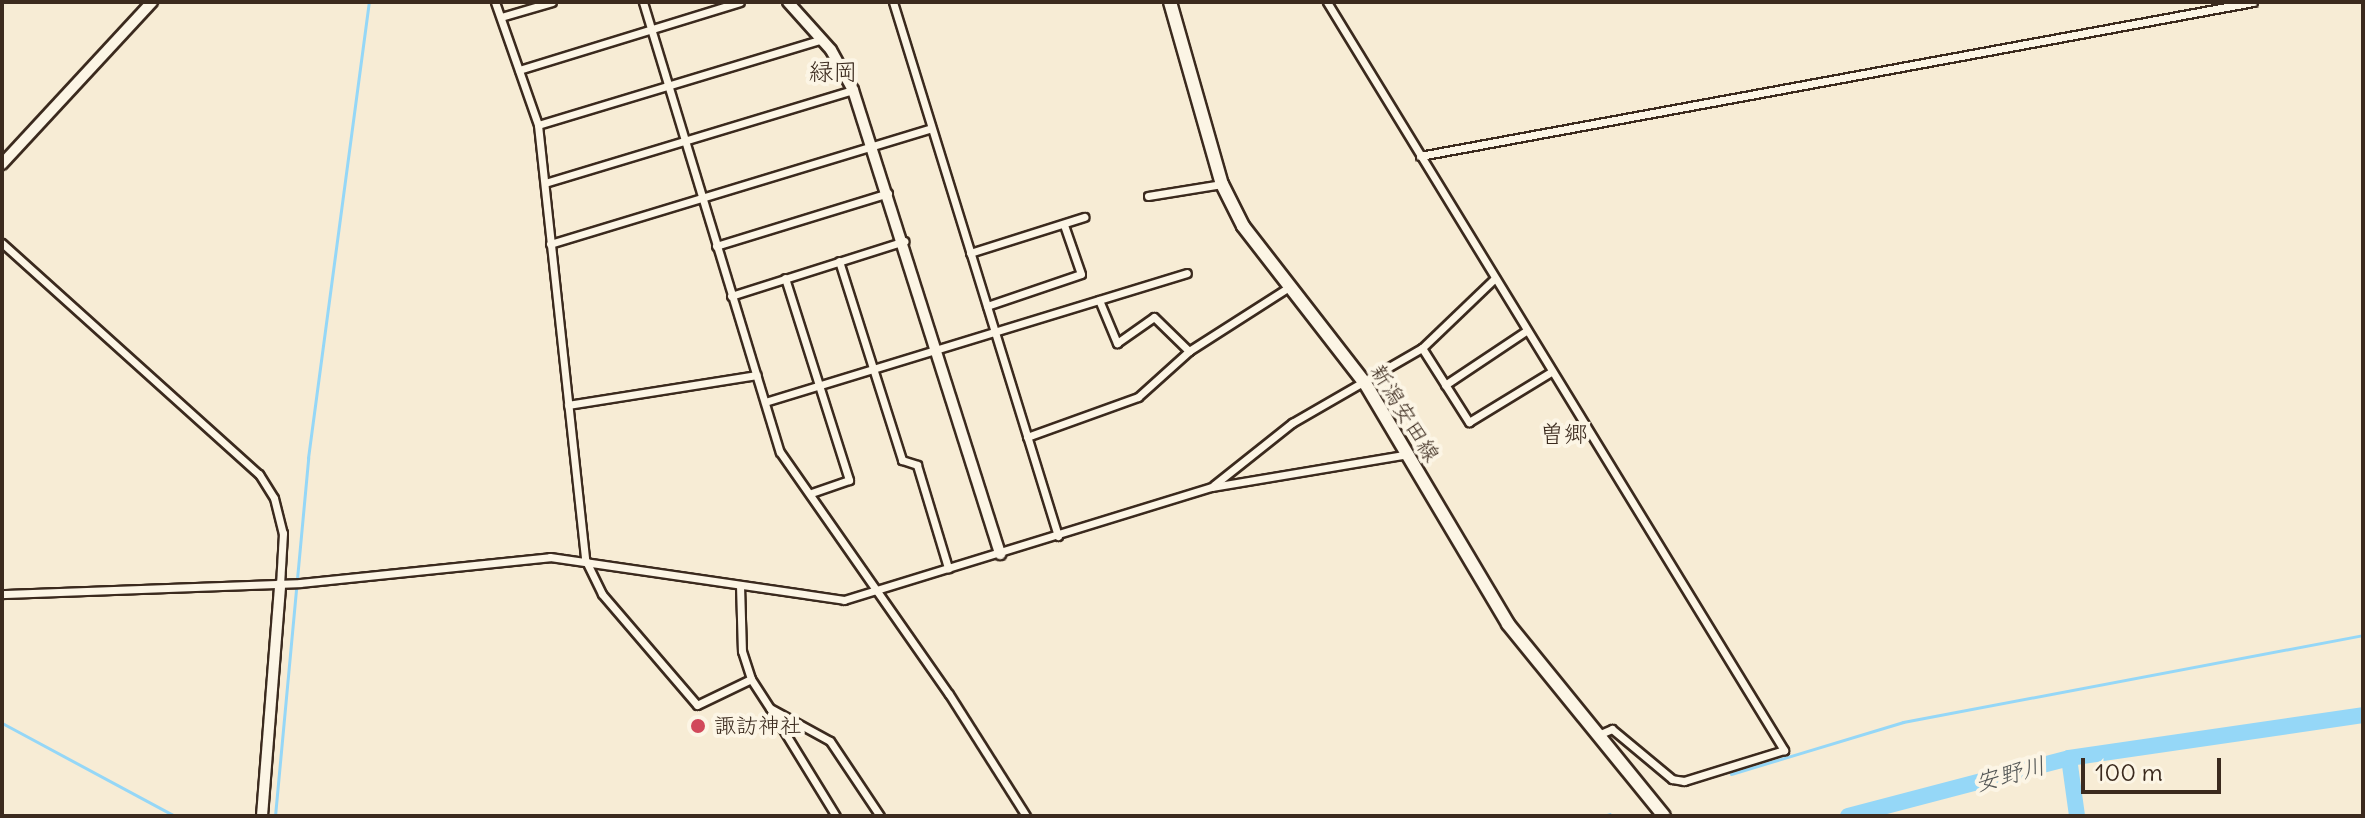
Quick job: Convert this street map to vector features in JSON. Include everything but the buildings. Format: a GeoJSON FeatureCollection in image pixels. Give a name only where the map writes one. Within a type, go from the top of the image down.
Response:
{"type":"FeatureCollection","features":[{"type":"Feature","properties":{"kind":"main road","name":"新潟安田線"},"geometry":{"type":"LineString","coordinates":[[1170,2],[1222,184],[1243,226],[1365,383],[1483,586],[1663,814]]}},
{"type":"Feature","properties":{"kind":"street"},"geometry":{"type":"LineString","coordinates":[[2,164],[152,2]]}},
{"type":"Feature","properties":{"kind":"street"},"geometry":{"type":"LineString","coordinates":[[495,2],[538,125],[585,559],[602,594],[697,705],[751,679]]}},
{"type":"Feature","properties":{"kind":"street"},"geometry":{"type":"LineString","coordinates":[[501,17],[552,2]]}},
{"type":"Feature","properties":{"kind":"street"},"geometry":{"type":"LineString","coordinates":[[643,2],[780,452],[812,493],[1026,816]]}},
{"type":"Feature","properties":{"kind":"street"},"geometry":{"type":"LineString","coordinates":[[519,70],[740,2]]}},
{"type":"Feature","properties":{"kind":"street"},"geometry":{"type":"LineString","coordinates":[[788,2],[822,39],[853,90],[904,241],[1000,554]]}},
{"type":"Feature","properties":{"kind":"street"},"geometry":{"type":"LineString","coordinates":[[893,2],[1058,536]]}},
{"type":"Feature","properties":{"kind":"street"},"geometry":{"type":"LineString","coordinates":[[1327,2],[1784,750],[1684,781],[1672,779],[1612,729],[1598,735]]}},
{"type":"Feature","properties":{"kind":"street"},"geometry":{"type":"LineString","coordinates":[[1420,156],[2253,2]]}},
{"type":"Feature","properties":{"kind":"street"},"geometry":{"type":"LineString","coordinates":[[538,125],[822,39]]}},
{"type":"Feature","properties":{"kind":"street"},"geometry":{"type":"LineString","coordinates":[[545,183],[853,90]]}},
{"type":"Feature","properties":{"kind":"street"},"geometry":{"type":"LineString","coordinates":[[550,244],[702,195],[931,128]]}},
{"type":"Feature","properties":{"kind":"street"},"geometry":{"type":"LineString","coordinates":[[1148,196],[1222,184]]}},
{"type":"Feature","properties":{"kind":"street"},"geometry":{"type":"LineString","coordinates":[[716,246],[888,193]]}},
{"type":"Feature","properties":{"kind":"street"},"geometry":{"type":"LineString","coordinates":[[970,253],[1084,217]]}},
{"type":"Feature","properties":{"kind":"street"},"geometry":{"type":"LineString","coordinates":[[987,306],[1081,274],[1064,225]]}},
{"type":"Feature","properties":{"kind":"street"},"geometry":{"type":"LineString","coordinates":[[731,296],[904,241]]}},
{"type":"Feature","properties":{"kind":"street"},"geometry":{"type":"LineString","coordinates":[[2,243],[259,474],[274,498],[283,533],[262,816]]}},
{"type":"Feature","properties":{"kind":"street"},"geometry":{"type":"LineString","coordinates":[[839,261],[902,460],[917,465],[948,568]]}},
{"type":"Feature","properties":{"kind":"street"},"geometry":{"type":"LineString","coordinates":[[765,402],[1187,273]]}},
{"type":"Feature","properties":{"kind":"street"},"geometry":{"type":"LineString","coordinates":[[785,278],[849,480],[812,493]]}},
{"type":"Feature","properties":{"kind":"street"},"geometry":{"type":"LineString","coordinates":[[1212,487],[1292,423],[1422,348],[1495,278]]}},
{"type":"Feature","properties":{"kind":"street"},"geometry":{"type":"LineString","coordinates":[[1027,437],[1138,397],[1189,351],[1289,287]]}},
{"type":"Feature","properties":{"kind":"street"},"geometry":{"type":"LineString","coordinates":[[1099,300],[1117,343],[1154,317],[1189,351]]}},
{"type":"Feature","properties":{"kind":"street"},"geometry":{"type":"LineString","coordinates":[[1445,385],[1526,331]]}},
{"type":"Feature","properties":{"kind":"street"},"geometry":{"type":"LineString","coordinates":[[1422,348],[1469,422],[1551,372]]}},
{"type":"Feature","properties":{"kind":"street"},"geometry":{"type":"LineString","coordinates":[[568,405],[757,375]]}},
{"type":"Feature","properties":{"kind":"street"},"geometry":{"type":"LineString","coordinates":[[2,594],[280,585],[585,559],[844,600],[1212,487],[1409,454]]}},
{"type":"Feature","properties":{"kind":"street"},"geometry":{"type":"LineString","coordinates":[[740,585],[742,651],[751,679],[836,816]]}},
{"type":"Feature","properties":{"kind":"street"},"geometry":{"type":"LineString","coordinates":[[770,708],[830,741],[880,816]]}},
{"type":"Feature","properties":{"kind":"waterway"},"geometry":{"type":"LineString","coordinates":[[275,816],[308,458],[369,2]]}},
{"type":"Feature","properties":{"kind":"waterway"},"geometry":{"type":"LineString","coordinates":[[1731,774],[1903,722],[2363,635]]}},
{"type":"Feature","properties":{"kind":"waterway","name":"安野川"},"geometry":{"type":"LineString","coordinates":[[1848,816],[2069,758],[2363,715]]}},
{"type":"Feature","properties":{"kind":"waterway"},"geometry":{"type":"LineString","coordinates":[[2,723],[175,816]]}},
{"type":"Feature","properties":{"kind":"waterway"},"geometry":{"type":"LineString","coordinates":[[2069,758],[2077,816]]}},
{"type":"Feature","properties":{"kind":"waterway"},"geometry":{"type":"LineString","coordinates":[[1603,816],[1610,814]]}},
{"type":"Feature","properties":{"kind":"place","name":"諏訪神社"},"geometry":{"type":"Point","coordinates":[698,726]}},
{"type":"Feature","properties":{"kind":"district","name":"緑岡"},"geometry":{"type":"Point","coordinates":[833,72]}},
{"type":"Feature","properties":{"kind":"district","name":"曽郷"},"geometry":{"type":"Point","coordinates":[1564,434]}}]}
